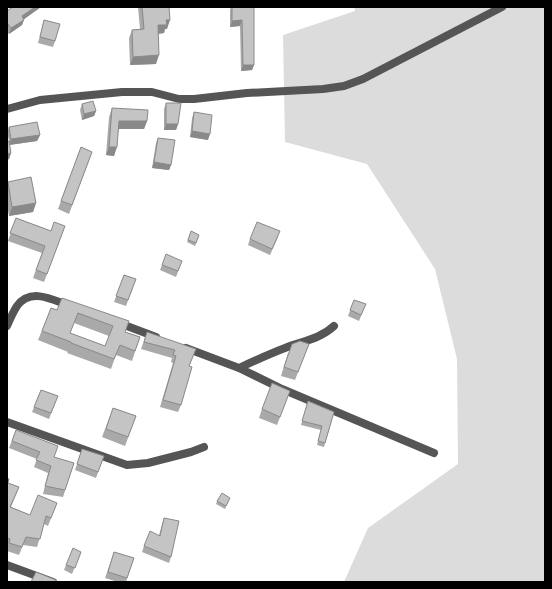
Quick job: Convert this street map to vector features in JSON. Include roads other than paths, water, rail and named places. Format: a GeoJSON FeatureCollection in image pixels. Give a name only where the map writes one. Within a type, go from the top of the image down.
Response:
{"type":"FeatureCollection","features":[{"type":"Feature","properties":{"kind":"street"},"geometry":{"type":"LineString","coordinates":[[7,109],[40,100],[122,92],[152,92],[179,99],[194,99],[247,93],[307,90],[344,86],[363,79],[502,7]]}},
{"type":"Feature","properties":{"kind":"street"},"geometry":{"type":"LineString","coordinates":[[7,326],[17,306],[24,298],[32,296],[37,295],[81,310]]}},
{"type":"Feature","properties":{"kind":"street"},"geometry":{"type":"LineString","coordinates":[[108,319],[166,341]]}},
{"type":"Feature","properties":{"kind":"street"},"geometry":{"type":"LineString","coordinates":[[238,368],[286,347],[315,339],[334,326]]}},
{"type":"Feature","properties":{"kind":"street"},"geometry":{"type":"LineString","coordinates":[[180,346],[238,368],[282,389],[434,453]]}},
{"type":"Feature","properties":{"kind":"street"},"geometry":{"type":"LineString","coordinates":[[7,422],[127,465],[148,463],[191,452],[204,447]]}},
{"type":"Feature","properties":{"kind":"street"},"geometry":{"type":"LineString","coordinates":[[7,565],[53,582]]}}]}
